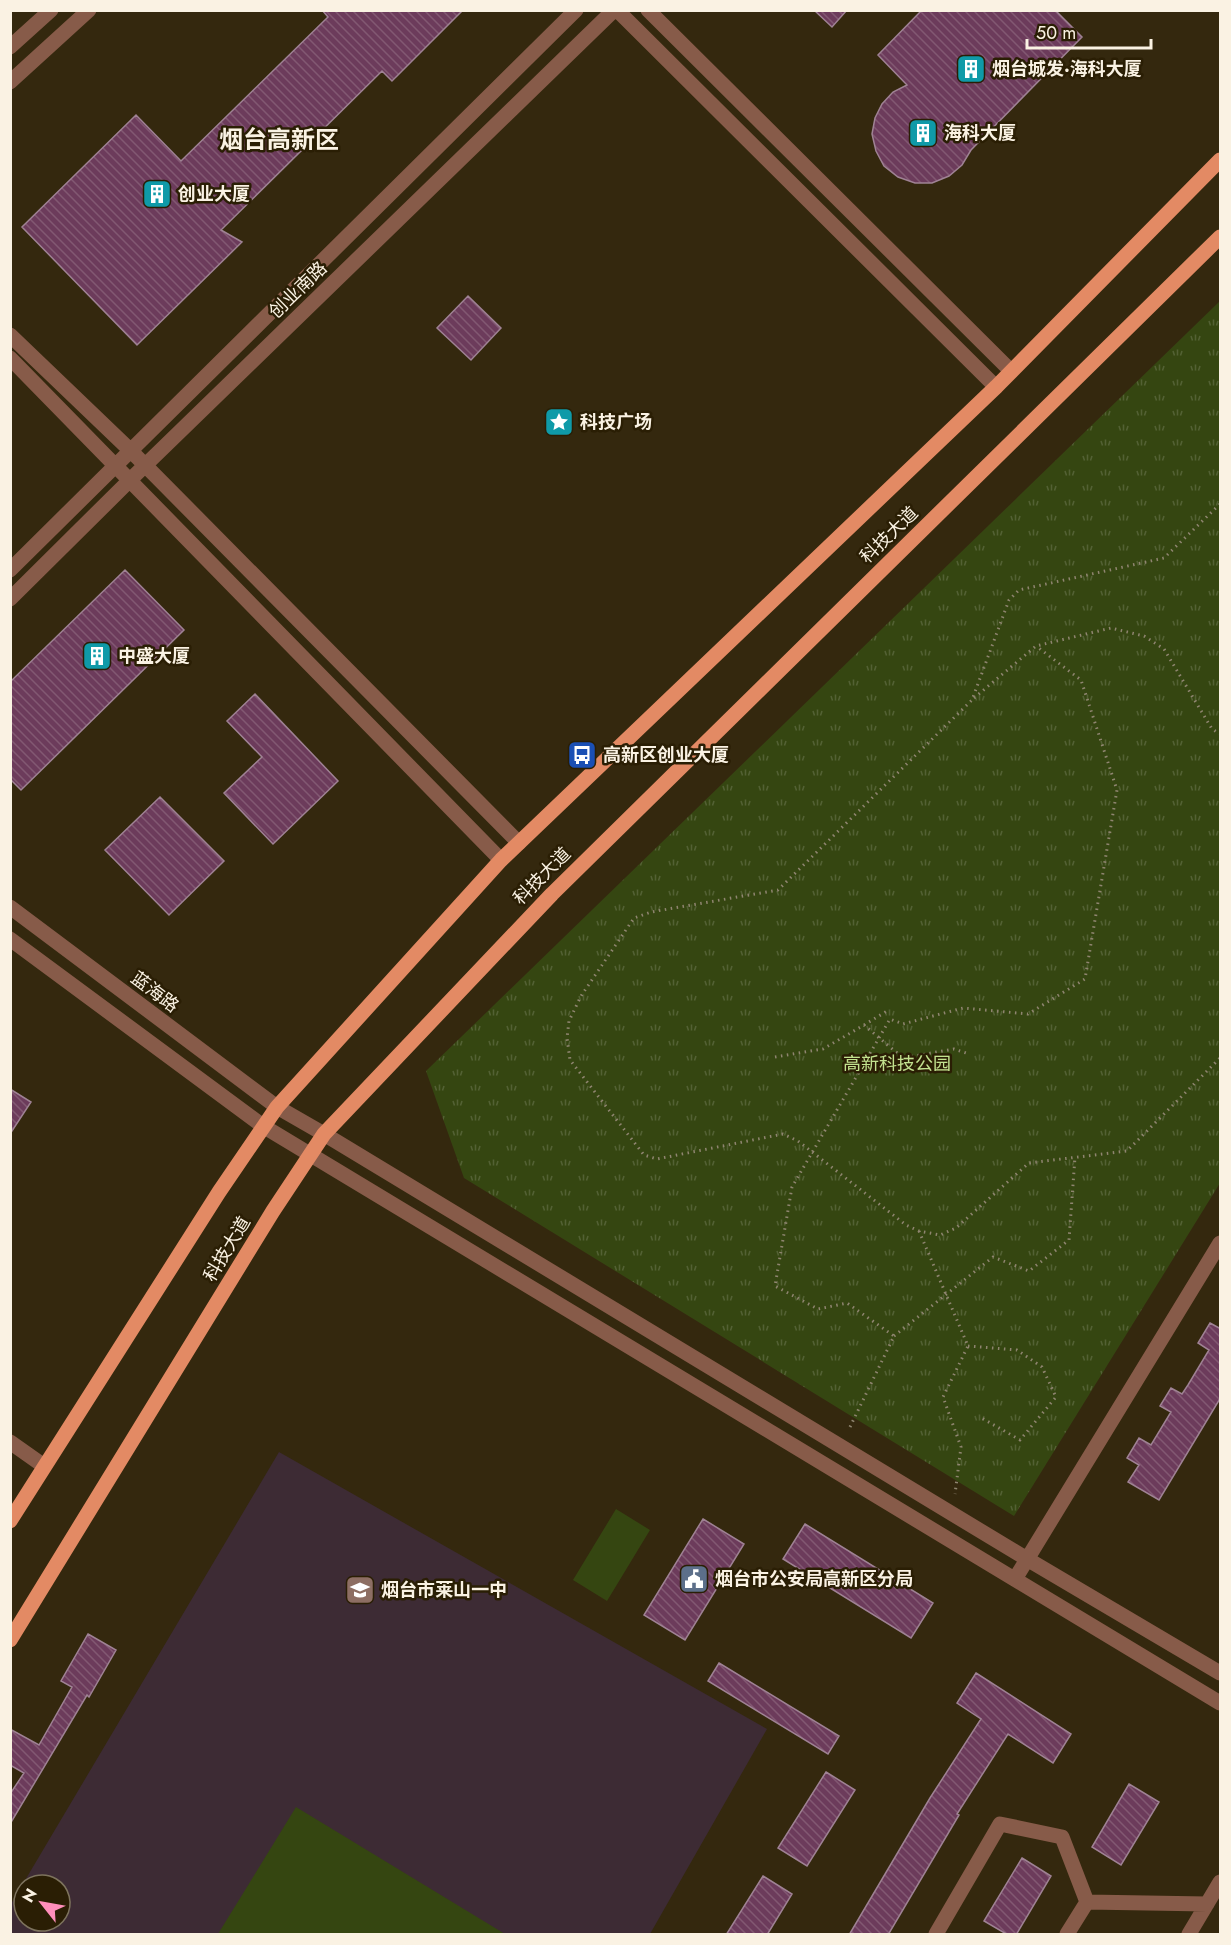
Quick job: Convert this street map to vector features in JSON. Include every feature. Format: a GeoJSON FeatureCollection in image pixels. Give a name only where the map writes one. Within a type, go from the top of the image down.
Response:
{"type":"FeatureCollection","features":[{"type":"Feature","properties":{"kind":"main road","name":"科技大道"},"geometry":{"type":"LineString","coordinates":[[10,1521],[219,1192],[277,1107],[501,860],[996,387],[1221,160]]}},
{"type":"Feature","properties":{"kind":"main road","name":"科技大道"},"geometry":{"type":"LineString","coordinates":[[10,1640],[273,1211],[324,1134],[552,894],[1221,237]]}},
{"type":"Feature","properties":{"kind":"street"},"geometry":{"type":"LineString","coordinates":[[10,47],[51,10]]}},
{"type":"Feature","properties":{"kind":"street"},"geometry":{"type":"LineString","coordinates":[[10,82],[89,10]]}},
{"type":"Feature","properties":{"kind":"street","name":"创业南路"},"geometry":{"type":"LineString","coordinates":[[10,570],[576,10]]}},
{"type":"Feature","properties":{"kind":"street"},"geometry":{"type":"LineString","coordinates":[[615,10],[996,387]]}},
{"type":"Feature","properties":{"kind":"street","name":"创业南路"},"geometry":{"type":"LineString","coordinates":[[10,599],[615,10]]}},
{"type":"Feature","properties":{"kind":"street"},"geometry":{"type":"LineString","coordinates":[[648,10],[1011,371]]}},
{"type":"Feature","properties":{"kind":"street"},"geometry":{"type":"LineString","coordinates":[[10,335],[130,451],[519,843]]}},
{"type":"Feature","properties":{"kind":"street"},"geometry":{"type":"LineString","coordinates":[[10,358],[501,860]]}},
{"type":"Feature","properties":{"kind":"street","name":"蓝海路"},"geometry":{"type":"LineString","coordinates":[[10,907],[277,1107],[1027,1559],[1221,1673]]}},
{"type":"Feature","properties":{"kind":"street"},"geometry":{"type":"LineString","coordinates":[[10,939],[263,1126],[1221,1703]]}},
{"type":"Feature","properties":{"kind":"street"},"geometry":{"type":"LineString","coordinates":[[1015,1579],[1221,1243]]}},
{"type":"Feature","properties":{"kind":"street"},"geometry":{"type":"LineString","coordinates":[[10,1442],[44,1466]]}},
{"type":"Feature","properties":{"kind":"street"},"geometry":{"type":"LineString","coordinates":[[936,1935],[1000,1824],[1062,1837],[1087,1902]]}},
{"type":"Feature","properties":{"kind":"street"},"geometry":{"type":"LineString","coordinates":[[1189,1935],[1221,1882]]}},
{"type":"Feature","properties":{"kind":"street"},"geometry":{"type":"LineString","coordinates":[[1087,1902],[1207,1904]]}},
{"type":"Feature","properties":{"kind":"street"},"geometry":{"type":"LineString","coordinates":[[1067,1935],[1087,1902]]}},
{"type":"Feature","properties":{"kind":"path"},"geometry":{"type":"LineString","coordinates":[[972,700],[1009,600],[1018,590],[1164,558],[1221,504]]}},
{"type":"Feature","properties":{"kind":"path"},"geometry":{"type":"LineString","coordinates":[[1221,734],[1212,729],[1164,649],[1144,636],[1111,628],[1036,646],[972,700],[778,890],[651,912],[634,918],[581,996],[569,1021],[567,1038],[570,1060],[644,1155],[657,1159],[783,1134],[814,1152],[906,1225],[919,1232],[940,1235],[956,1228],[1029,1163],[1127,1151],[1221,1058]]}},
{"type":"Feature","properties":{"kind":"path"},"geometry":{"type":"LineString","coordinates":[[894,1336],[847,1303],[818,1309],[775,1286],[792,1187],[890,1019],[903,1024],[963,1008],[1028,1014],[1085,979],[1116,790],[1081,680],[1036,646]]}},
{"type":"Feature","properties":{"kind":"path"},"geometry":{"type":"LineString","coordinates":[[775,1057],[824,1050],[886,1011]]}},
{"type":"Feature","properties":{"kind":"path"},"geometry":{"type":"LineString","coordinates":[[864,1024],[903,1058],[954,1049],[969,1054]]}},
{"type":"Feature","properties":{"kind":"path"},"geometry":{"type":"LineString","coordinates":[[850,1427],[894,1336],[993,1257],[1029,1271],[1069,1240],[1075,1157]]}},
{"type":"Feature","properties":{"kind":"path"},"geometry":{"type":"LineString","coordinates":[[919,1232],[968,1346]]}},
{"type":"Feature","properties":{"kind":"path"},"geometry":{"type":"LineString","coordinates":[[968,1346],[1017,1350],[1042,1367],[1056,1397],[1020,1440],[980,1417]]}},
{"type":"Feature","properties":{"kind":"path"},"geometry":{"type":"LineString","coordinates":[[955,1494],[961,1447],[943,1397],[968,1346]]}},
{"type":"Feature","properties":{"kind":"shaded area","name":"烟台市莱山一中"},"geometry":{"type":"Polygon","coordinates":[[[279,1452],[767,1729],[650,1934],[11,1934],[12,1902],[12,1933],[72,1933],[72,1873],[29,1873],[279,1452]]]}},
{"type":"Feature","properties":{"kind":"green space","name":"高新科技公园"},"geometry":{"type":"Polygon","coordinates":[[[1220,301],[1220,1183],[1014,1516],[464,1178],[426,1071],[1220,301]]]}},
{"type":"Feature","properties":{"kind":"green space"},"geometry":{"type":"Polygon","coordinates":[[[616,1509],[650,1530],[607,1601],[573,1580],[616,1509]]]}},
{"type":"Feature","properties":{"kind":"green space"},"geometry":{"type":"Polygon","coordinates":[[[296,1807],[505,1934],[218,1934],[296,1807]]]}},
{"type":"Feature","properties":{"kind":"building","name":"创业大厦"},"geometry":{"type":"Polygon","coordinates":[[[322,10],[463,10],[392,81],[382,71],[221,230],[242,242],[137,345],[22,227],[136,115],[181,161],[328,17],[322,10]]]}},
{"type":"Feature","properties":{"kind":"building"},"geometry":{"type":"Polygon","coordinates":[[[814,10],[847,10],[832,27],[814,10]]]}},
{"type":"Feature","properties":{"kind":"building","name":"烟台城发·海科大厦"},"geometry":{"type":"Polygon","coordinates":[[[922,10],[1055,10],[1082,37],[971,150],[962,165],[949,176],[932,183],[915,183],[898,177],[884,166],[876,151],[872,134],[875,118],[882,104],[893,92],[907,85],[878,55],[922,10]]]}},
{"type":"Feature","properties":{"kind":"building"},"geometry":{"type":"Polygon","coordinates":[[[468,296],[501,328],[471,360],[437,328],[468,296]]]}},
{"type":"Feature","properties":{"kind":"building","name":"中盛大厦"},"geometry":{"type":"Polygon","coordinates":[[[125,570],[184,630],[21,790],[10,779],[10,682],[125,570]]]}},
{"type":"Feature","properties":{"kind":"building"},"geometry":{"type":"Polygon","coordinates":[[[255,694],[338,781],[273,844],[224,793],[262,757],[227,721],[255,694]]]}},
{"type":"Feature","properties":{"kind":"building"},"geometry":{"type":"Polygon","coordinates":[[[160,797],[224,861],[169,915],[105,850],[160,797]]]}},
{"type":"Feature","properties":{"kind":"building"},"geometry":{"type":"Polygon","coordinates":[[[10,1089],[31,1102],[10,1134],[10,1089]]]}},
{"type":"Feature","properties":{"kind":"building"},"geometry":{"type":"Polygon","coordinates":[[[1210,1323],[1221,1329],[1221,1397],[1159,1500],[1128,1482],[1139,1465],[1127,1458],[1139,1438],[1151,1445],[1171,1412],[1160,1406],[1171,1388],[1182,1394],[1188,1385],[1209,1350],[1198,1343],[1210,1323]]]}},
{"type":"Feature","properties":{"kind":"building","name":"烟台市公安局高新区分局"},"geometry":{"type":"Polygon","coordinates":[[[703,1519],[744,1544],[685,1640],[644,1615],[703,1519]]]}},
{"type":"Feature","properties":{"kind":"building"},"geometry":{"type":"Polygon","coordinates":[[[805,1524],[933,1603],[911,1638],[783,1559],[805,1524]]]}},
{"type":"Feature","properties":{"kind":"building"},"geometry":{"type":"Polygon","coordinates":[[[88,1634],[116,1650],[10,1824],[10,1794],[24,1773],[10,1765],[10,1729],[39,1745],[72,1687],[61,1681],[88,1634]]]}},
{"type":"Feature","properties":{"kind":"building"},"geometry":{"type":"Polygon","coordinates":[[[719,1663],[839,1736],[828,1754],[708,1681],[719,1663]]]}},
{"type":"Feature","properties":{"kind":"building"},"geometry":{"type":"Polygon","coordinates":[[[976,1673],[1071,1734],[1053,1763],[1008,1734],[957,1814],[959,1815],[888,1935],[849,1935],[930,1798],[981,1719],[957,1703],[976,1673]]]}},
{"type":"Feature","properties":{"kind":"building"},"geometry":{"type":"Polygon","coordinates":[[[826,1772],[855,1790],[807,1866],[778,1848],[826,1772]]]}},
{"type":"Feature","properties":{"kind":"building"},"geometry":{"type":"Polygon","coordinates":[[[1129,1784],[1159,1802],[1121,1865],[1092,1847],[1129,1784]]]}},
{"type":"Feature","properties":{"kind":"building"},"geometry":{"type":"Polygon","coordinates":[[[1022,1858],[1051,1876],[1016,1935],[1008,1935],[984,1921],[1022,1858]]]}},
{"type":"Feature","properties":{"kind":"building"},"geometry":{"type":"Polygon","coordinates":[[[763,1876],[792,1894],[767,1935],[726,1935],[763,1876]]]}},
{"type":"Feature","properties":{"kind":"place","name":"烟台城发·海科大厦"},"geometry":{"type":"Point","coordinates":[971,69]}},
{"type":"Feature","properties":{"kind":"place","name":"海科大厦"},"geometry":{"type":"Point","coordinates":[923,133]}},
{"type":"Feature","properties":{"kind":"place","name":"创业大厦"},"geometry":{"type":"Point","coordinates":[157,194]}},
{"type":"Feature","properties":{"kind":"place","name":"科技广场"},"geometry":{"type":"Point","coordinates":[559,422]}},
{"type":"Feature","properties":{"kind":"place","name":"中盛大厦"},"geometry":{"type":"Point","coordinates":[97,656]}},
{"type":"Feature","properties":{"kind":"place","name":"高新区创业大厦"},"geometry":{"type":"Point","coordinates":[582,755]}},
{"type":"Feature","properties":{"kind":"place","name":"烟台市公安局高新区分局"},"geometry":{"type":"Point","coordinates":[694,1579]}},
{"type":"Feature","properties":{"kind":"place","name":"烟台市莱山一中"},"geometry":{"type":"Point","coordinates":[360,1590]}},
{"type":"Feature","properties":{"kind":"district","name":"烟台高新区"},"geometry":{"type":"Point","coordinates":[279,139]}}]}
